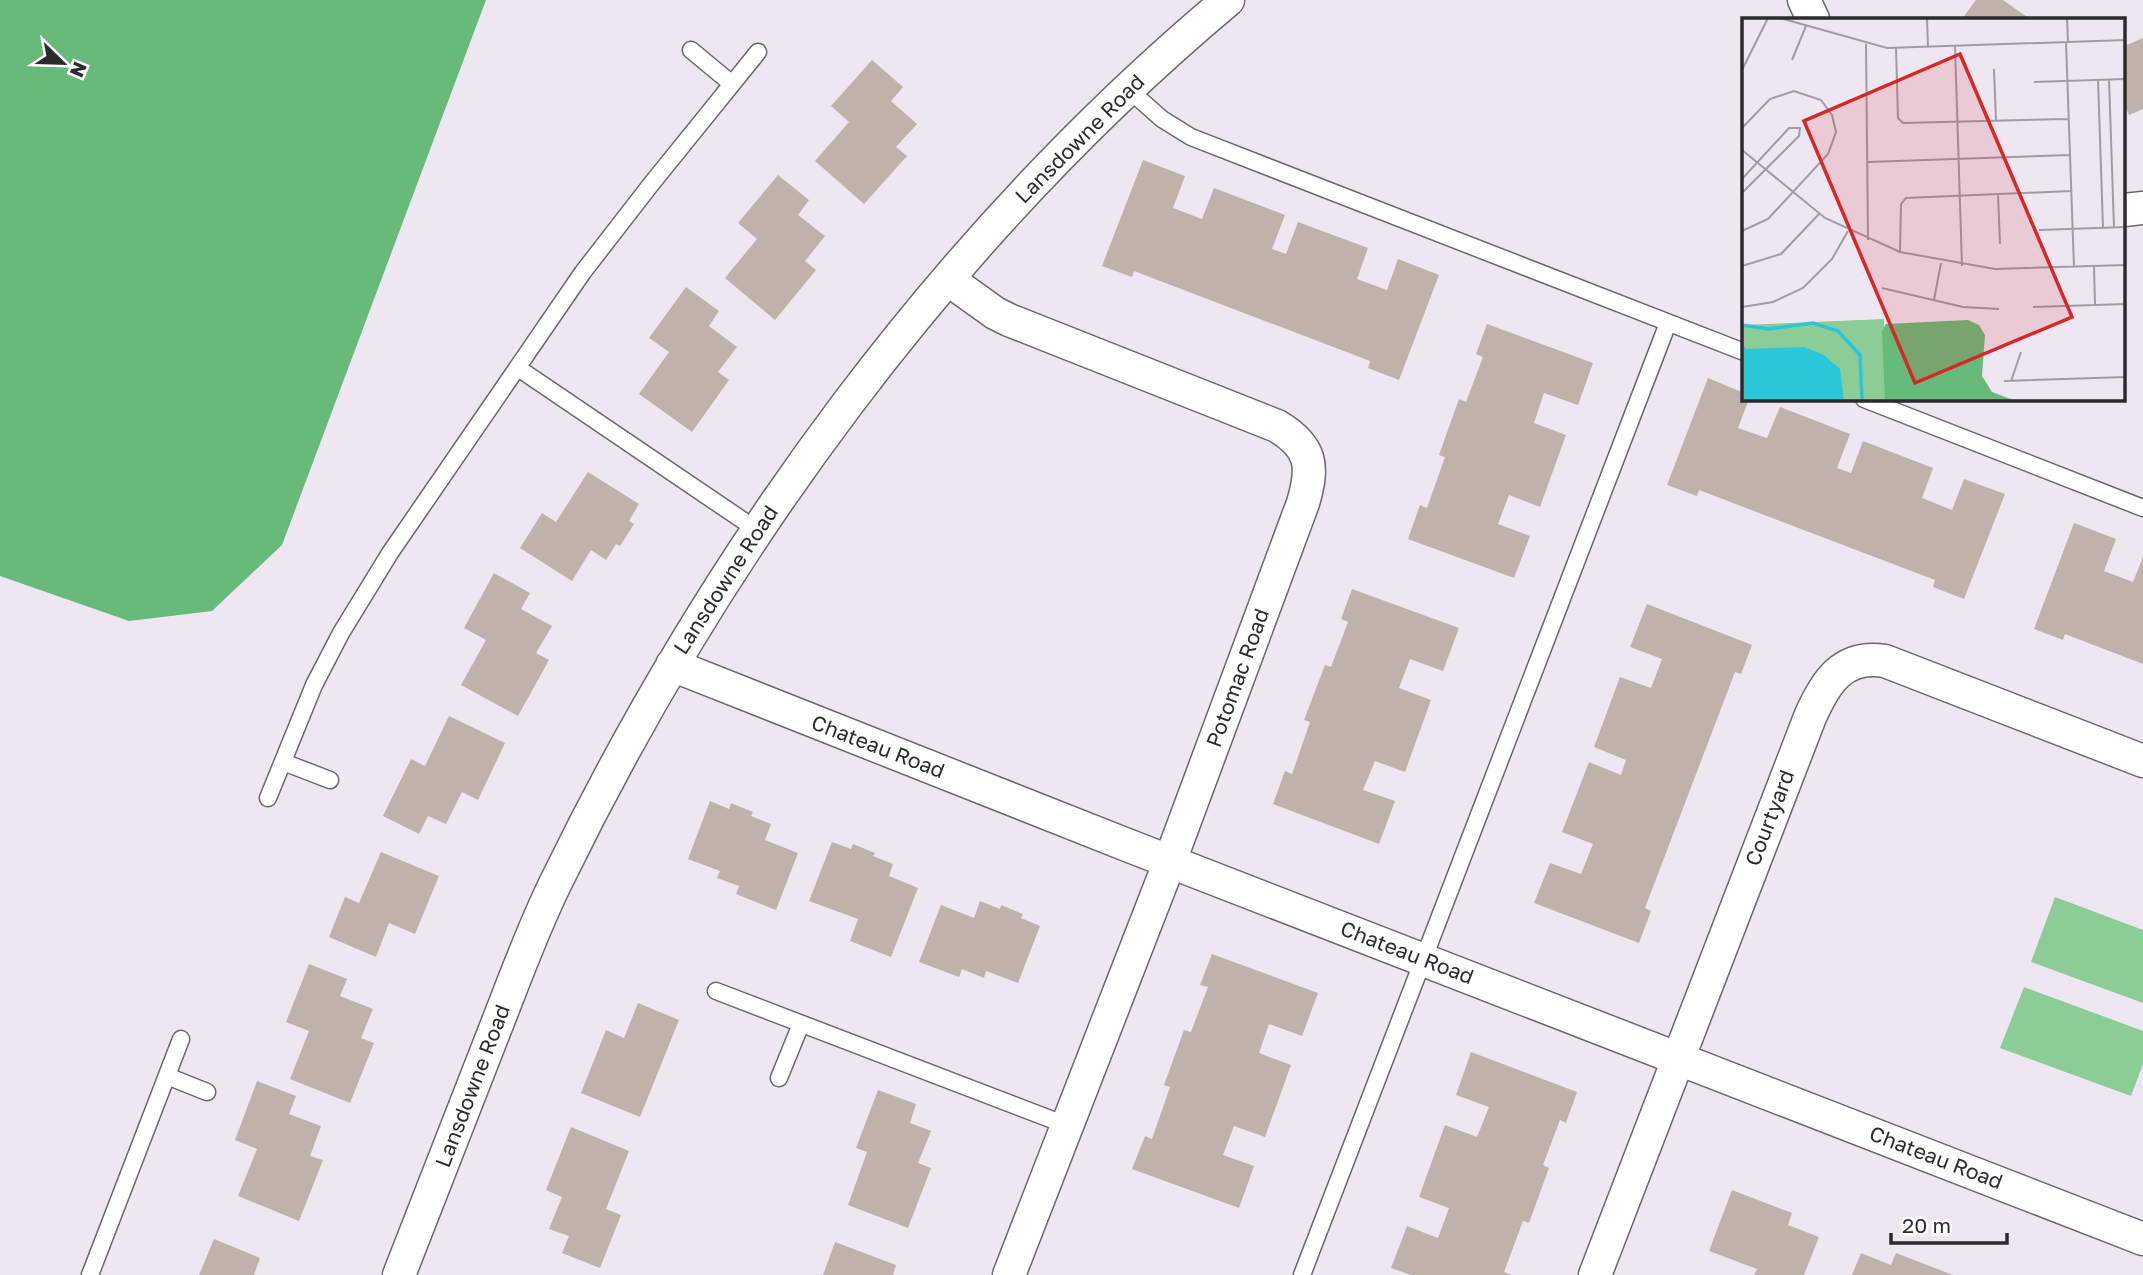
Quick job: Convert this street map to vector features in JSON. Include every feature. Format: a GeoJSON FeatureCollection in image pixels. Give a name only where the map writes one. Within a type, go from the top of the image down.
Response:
{"type":"FeatureCollection","features":[{"type":"Feature","properties":{"kind":"street","name":"Lansdowne Road"},"geometry":{"type":"LineString","coordinates":[[399,1275],[555,882],[614,768],[672,665],[757,530],[846,406],[948,280],[1030,187],[1128,89],[1228,0]]}},
{"type":"Feature","properties":{"kind":"street"},"geometry":{"type":"LineString","coordinates":[[1804,0],[1813,18]]}},
{"type":"Feature","properties":{"kind":"street","name":"Potomac Road"},"geometry":{"type":"LineString","coordinates":[[948,280],[1009,320],[1278,426],[1297,440],[1308,456],[1310,479],[1304,503],[1170,861],[1009,1275]]}},
{"type":"Feature","properties":{"kind":"street","name":"Courtyard"},"geometry":{"type":"LineString","coordinates":[[1595,1275],[1825,684],[1842,669],[1865,660],[1885,661],[2143,761]]}},
{"type":"Feature","properties":{"kind":"street","name":"Chateau Road"},"geometry":{"type":"LineString","coordinates":[[672,665],[2143,1239]]}},
{"type":"Feature","properties":{"kind":"lane"},"geometry":{"type":"LineString","coordinates":[[691,50],[732,85]]}},
{"type":"Feature","properties":{"kind":"lane"},"geometry":{"type":"LineString","coordinates":[[268,798],[314,685],[341,633],[390,553],[583,272],[758,52]]}},
{"type":"Feature","properties":{"kind":"lane"},"geometry":{"type":"LineString","coordinates":[[1128,89],[1162,118],[1191,137],[1742,351]]}},
{"type":"Feature","properties":{"kind":"lane"},"geometry":{"type":"LineString","coordinates":[[1302,1275],[1668,323]]}},
{"type":"Feature","properties":{"kind":"lane"},"geometry":{"type":"LineString","coordinates":[[519,368],[757,530]]}},
{"type":"Feature","properties":{"kind":"lane"},"geometry":{"type":"LineString","coordinates":[[1869,401],[2143,508]]}},
{"type":"Feature","properties":{"kind":"lane"},"geometry":{"type":"LineString","coordinates":[[283,762],[330,780]]}},
{"type":"Feature","properties":{"kind":"lane"},"geometry":{"type":"LineString","coordinates":[[716,991],[1066,1125]]}},
{"type":"Feature","properties":{"kind":"lane"},"geometry":{"type":"LineString","coordinates":[[779,1078],[801,1024]]}},
{"type":"Feature","properties":{"kind":"lane"},"geometry":{"type":"LineString","coordinates":[[90,1275],[181,1039]]}},
{"type":"Feature","properties":{"kind":"lane"},"geometry":{"type":"LineString","coordinates":[[167,1076],[208,1092]]}},
{"type":"Feature","properties":{"kind":"green space"},"geometry":{"type":"Polygon","coordinates":[[[0,0],[486,0],[282,545],[212,611],[129,621],[0,576],[0,0]]]}},
{"type":"Feature","properties":{"kind":"green space"},"geometry":{"type":"Polygon","coordinates":[[[2055,897],[2143,930],[2143,1003],[2031,962],[2055,897]]]}},
{"type":"Feature","properties":{"kind":"green space"},"geometry":{"type":"Polygon","coordinates":[[[2024,987],[2143,1031],[2143,1064],[2131,1096],[2000,1048],[2024,987]]]}},
{"type":"Feature","properties":{"kind":"building"},"geometry":{"type":"Polygon","coordinates":[[[1976,0],[2003,0],[2029,18],[1963,18],[1976,0]]]}},
{"type":"Feature","properties":{"kind":"building"},"geometry":{"type":"Polygon","coordinates":[[[2143,38],[2143,109],[2129,115],[2126,108],[2126,43],[2127,45],[2143,38]]]}},
{"type":"Feature","properties":{"kind":"building"},"geometry":{"type":"Polygon","coordinates":[[[872,60],[903,87],[891,101],[917,124],[896,147],[907,156],[864,204],[815,161],[849,122],[831,106],[872,60]]]}},
{"type":"Feature","properties":{"kind":"building"},"geometry":{"type":"Polygon","coordinates":[[[1143,160],[1185,176],[1173,208],[1202,219],[1214,188],[1285,215],[1272,249],[1286,254],[1298,222],[1368,248],[1357,279],[1387,290],[1398,259],[1439,275],[1399,380],[1368,368],[1370,361],[1134,271],[1132,277],[1102,266],[1143,160]]]}},
{"type":"Feature","properties":{"kind":"building"},"geometry":{"type":"Polygon","coordinates":[[[778,175],[809,200],[798,215],[825,236],[805,261],[816,270],[775,320],[725,278],[757,239],[738,223],[778,175]]]}},
{"type":"Feature","properties":{"kind":"building"},"geometry":{"type":"Polygon","coordinates":[[[686,287],[719,311],[709,326],[737,347],[718,372],[729,380],[692,432],[639,394],[669,352],[649,338],[686,287]]]}},
{"type":"Feature","properties":{"kind":"building"},"geometry":{"type":"Polygon","coordinates":[[[1487,324],[1593,363],[1578,405],[1544,393],[1534,423],[1566,435],[1540,507],[1509,495],[1498,524],[1530,536],[1514,578],[1408,539],[1420,505],[1427,508],[1445,457],[1439,455],[1459,399],[1466,402],[1483,357],[1476,354],[1487,324]]]}},
{"type":"Feature","properties":{"kind":"building"},"geometry":{"type":"Polygon","coordinates":[[[1708,378],[1742,392],[1742,401],[1748,401],[1738,428],[1767,438],[1780,407],[1850,434],[1837,468],[1851,473],[1863,441],[1933,468],[1922,498],[1952,510],[1964,479],[2005,494],[1964,599],[1933,587],[1935,580],[1699,490],[1697,496],[1667,485],[1708,378]]]}},
{"type":"Feature","properties":{"kind":"building"},"geometry":{"type":"Polygon","coordinates":[[[588,472],[639,504],[629,521],[634,524],[620,546],[616,544],[606,560],[591,550],[572,581],[520,548],[542,513],[556,522],[588,472]]]}},
{"type":"Feature","properties":{"kind":"building"},"geometry":{"type":"Polygon","coordinates":[[[2074,523],[2116,539],[2104,571],[2133,582],[2143,557],[2143,664],[2065,634],[2063,640],[2034,629],[2074,523]]]}},
{"type":"Feature","properties":{"kind":"building"},"geometry":{"type":"Polygon","coordinates":[[[494,573],[530,593],[521,609],[552,626],[536,653],[549,660],[518,716],[461,685],[486,640],[464,628],[494,573]]]}},
{"type":"Feature","properties":{"kind":"building"},"geometry":{"type":"Polygon","coordinates":[[[1352,589],[1459,628],[1443,671],[1410,659],[1399,688],[1431,700],[1405,772],[1375,761],[1363,790],[1395,801],[1379,844],[1273,804],[1285,771],[1292,774],[1310,722],[1304,720],[1325,665],[1331,667],[1348,622],[1341,619],[1352,589]]]}},
{"type":"Feature","properties":{"kind":"building"},"geometry":{"type":"Polygon","coordinates":[[[1647,604],[1752,645],[1741,674],[1735,672],[1645,908],[1651,911],[1639,943],[1534,903],[1550,863],[1581,874],[1593,844],[1562,832],[1589,762],[1621,775],[1626,760],[1594,747],[1620,677],[1651,688],[1662,659],[1630,647],[1647,604]]]}},
{"type":"Feature","properties":{"kind":"building"},"geometry":{"type":"Polygon","coordinates":[[[449,716],[505,743],[478,800],[462,792],[446,824],[428,816],[419,834],[383,816],[411,759],[425,766],[449,716]]]}},
{"type":"Feature","properties":{"kind":"building"},"geometry":{"type":"Polygon","coordinates":[[[710,801],[729,809],[731,803],[753,812],[751,816],[771,824],[765,840],[798,853],[776,910],[736,894],[739,886],[717,878],[720,871],[688,859],[710,801]]]}},
{"type":"Feature","properties":{"kind":"building"},"geometry":{"type":"Polygon","coordinates":[[[832,842],[851,849],[853,844],[875,853],[873,856],[893,864],[889,876],[918,888],[891,957],[850,941],[858,919],[809,901],[832,842]]]}},
{"type":"Feature","properties":{"kind":"building"},"geometry":{"type":"Polygon","coordinates":[[[381,852],[439,876],[415,934],[389,923],[376,957],[329,937],[345,897],[359,903],[381,852]]]}},
{"type":"Feature","properties":{"kind":"building"},"geometry":{"type":"Polygon","coordinates":[[[980,901],[1000,909],[1001,905],[1023,914],[1021,918],[1040,926],[1018,983],[986,971],[984,978],[962,969],[959,977],[919,962],[941,905],[974,918],[980,901]]]}},
{"type":"Feature","properties":{"kind":"building"},"geometry":{"type":"Polygon","coordinates":[[[1212,954],[1318,993],[1302,1036],[1269,1024],[1259,1053],[1291,1065],[1265,1137],[1234,1126],[1223,1155],[1254,1166],[1239,1208],[1132,1169],[1145,1136],[1152,1139],[1170,1087],[1164,1085],[1184,1030],[1191,1032],[1208,987],[1200,985],[1212,954]]]}},
{"type":"Feature","properties":{"kind":"building"},"geometry":{"type":"Polygon","coordinates":[[[309,964],[347,979],[340,996],[373,1009],[361,1038],[374,1043],[350,1103],[290,1079],[309,1031],[286,1022],[309,964]]]}},
{"type":"Feature","properties":{"kind":"building"},"geometry":{"type":"Polygon","coordinates":[[[638,1003],[679,1020],[640,1117],[581,1093],[606,1030],[624,1038],[638,1003]]]}},
{"type":"Feature","properties":{"kind":"building"},"geometry":{"type":"Polygon","coordinates":[[[1471,1052],[1577,1092],[1566,1123],[1560,1120],[1543,1165],[1549,1168],[1529,1223],[1523,1221],[1504,1272],[1512,1275],[1411,1275],[1391,1268],[1407,1226],[1438,1238],[1449,1208],[1419,1197],[1445,1125],[1477,1137],[1489,1107],[1456,1095],[1471,1052]]]}},
{"type":"Feature","properties":{"kind":"building"},"geometry":{"type":"Polygon","coordinates":[[[257,1081],[296,1096],[289,1114],[321,1126],[310,1156],[323,1160],[299,1221],[238,1196],[257,1149],[235,1140],[257,1081]]]}},
{"type":"Feature","properties":{"kind":"building"},"geometry":{"type":"Polygon","coordinates":[[[878,1090],[916,1104],[910,1123],[931,1131],[918,1163],[931,1168],[908,1228],[848,1205],[867,1152],[856,1148],[878,1090]]]}},
{"type":"Feature","properties":{"kind":"building"},"geometry":{"type":"Polygon","coordinates":[[[571,1127],[629,1151],[606,1209],[621,1215],[600,1268],[562,1253],[569,1236],[549,1229],[562,1197],[546,1190],[571,1127]]]}},
{"type":"Feature","properties":{"kind":"building"},"geometry":{"type":"Polygon","coordinates":[[[1732,1190],[1792,1213],[1788,1225],[1819,1237],[1804,1275],[1754,1275],[1757,1269],[1709,1251],[1732,1190]]]}},
{"type":"Feature","properties":{"kind":"building"},"geometry":{"type":"Polygon","coordinates":[[[214,1239],[260,1258],[254,1275],[199,1275],[214,1239]]]}},
{"type":"Feature","properties":{"kind":"building"},"geometry":{"type":"Polygon","coordinates":[[[835,1242],[896,1265],[893,1275],[823,1275],[835,1242]]]}},
{"type":"Feature","properties":{"kind":"building"},"geometry":{"type":"Polygon","coordinates":[[[1861,1253],[1891,1265],[1896,1253],[1953,1275],[1852,1275],[1861,1253]]]}}]}
